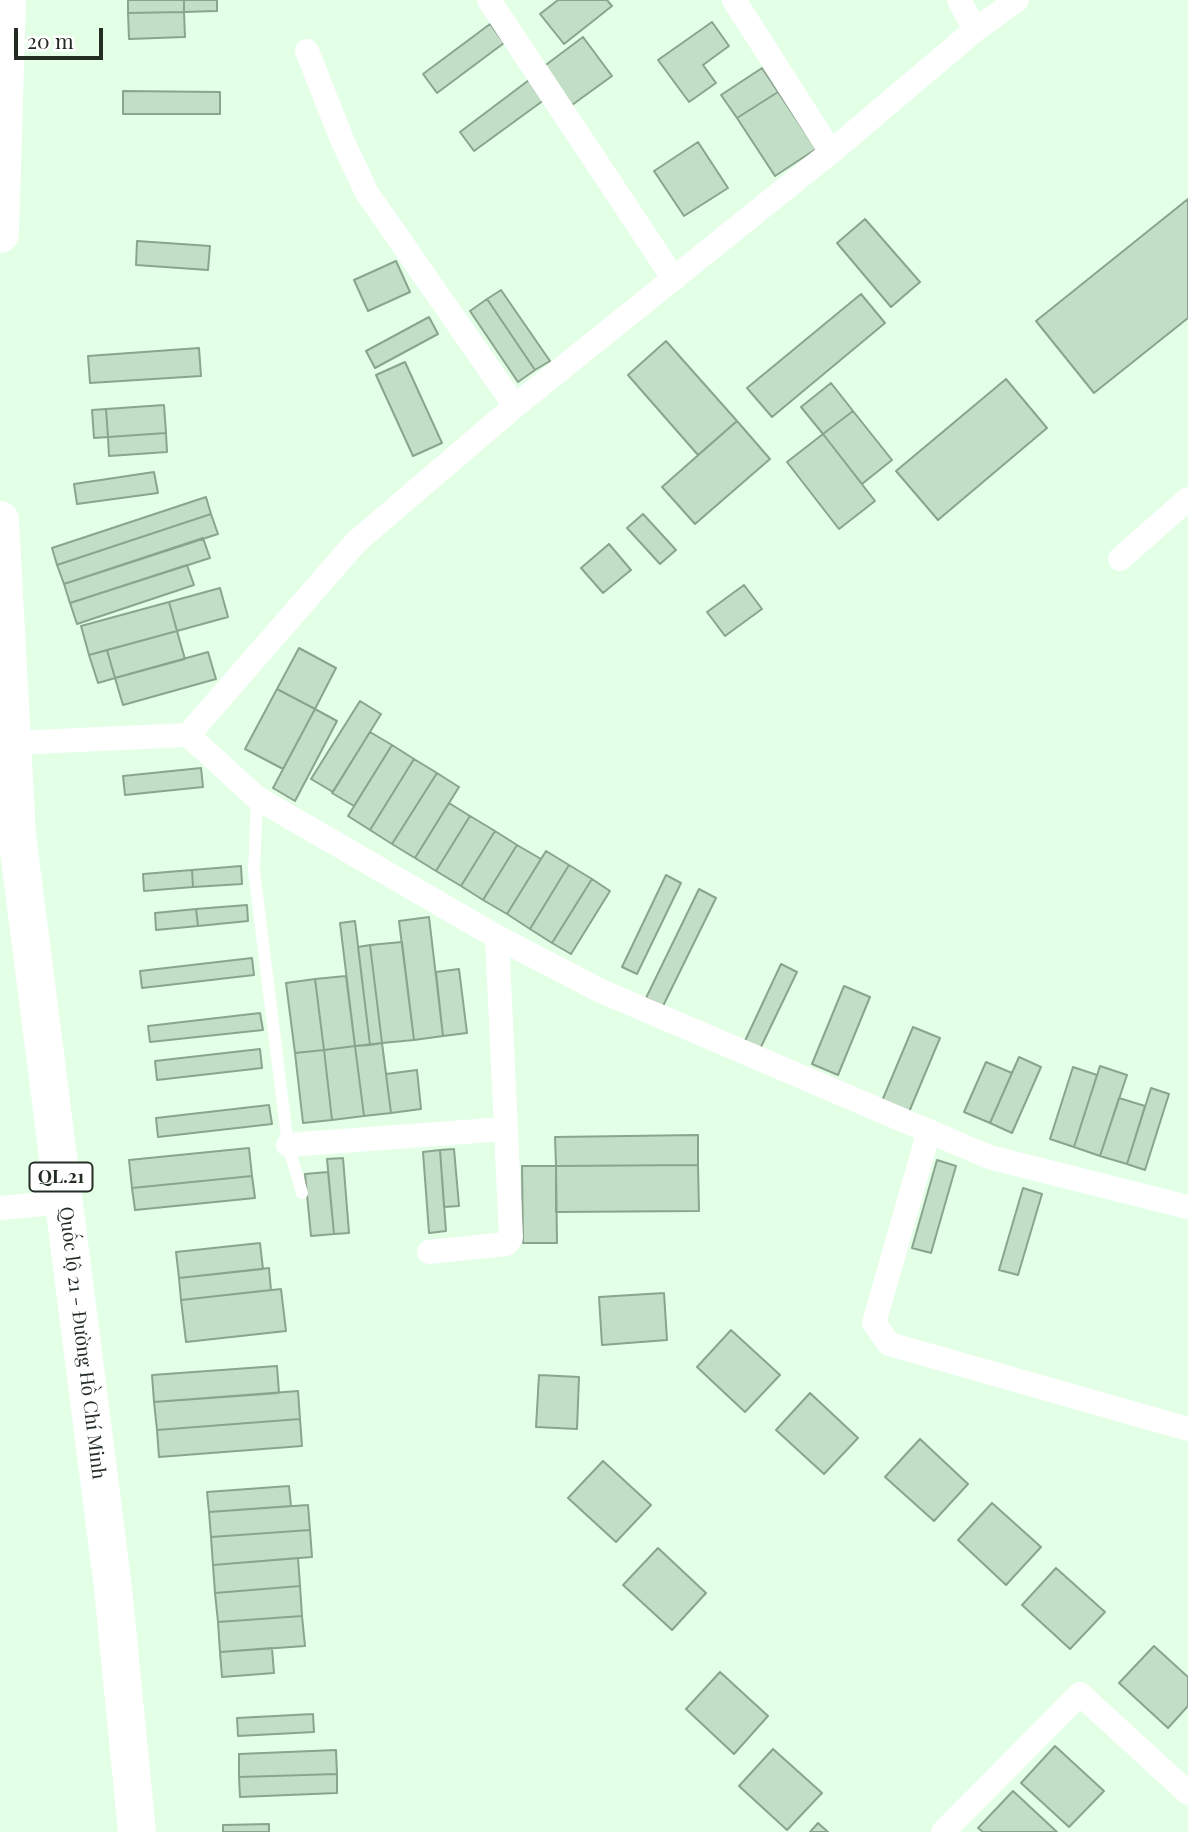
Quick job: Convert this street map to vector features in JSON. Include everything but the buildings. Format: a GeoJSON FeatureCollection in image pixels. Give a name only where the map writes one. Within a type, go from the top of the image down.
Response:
{"type":"FeatureCollection","features":[{"type":"Feature","properties":{"kind":"highway"},"geometry":{"type":"LineString","coordinates":[[0,234],[7,0]]}},
{"type":"Feature","properties":{"kind":"highway","name":"Quốc lộ 21 - Đường Hồ Chí Minh"},"geometry":{"type":"LineString","coordinates":[[0,520],[4,682],[12,743],[17,835],[113,1588],[137,1832]]}},
{"type":"Feature","properties":{"kind":"street"},"geometry":{"type":"LineString","coordinates":[[489,0],[674,279]]}},
{"type":"Feature","properties":{"kind":"street"},"geometry":{"type":"LineString","coordinates":[[734,0],[831,152]]}},
{"type":"Feature","properties":{"kind":"street"},"geometry":{"type":"LineString","coordinates":[[960,0],[975,30]]}},
{"type":"Feature","properties":{"kind":"street"},"geometry":{"type":"LineString","coordinates":[[188,735],[356,542],[515,405],[831,152],[975,30],[1017,0]]}},
{"type":"Feature","properties":{"kind":"street"},"geometry":{"type":"LineString","coordinates":[[307,51],[343,142],[367,193],[515,405]]}},
{"type":"Feature","properties":{"kind":"street"},"geometry":{"type":"LineString","coordinates":[[1120,559],[1188,499]]}},
{"type":"Feature","properties":{"kind":"street"},"geometry":{"type":"LineString","coordinates":[[12,743],[188,735],[257,797],[497,937],[601,991],[989,1157],[1188,1207]]}},
{"type":"Feature","properties":{"kind":"street"},"geometry":{"type":"LineString","coordinates":[[429,1252],[506,1244],[511,1238],[497,937]]}},
{"type":"Feature","properties":{"kind":"street"},"geometry":{"type":"LineString","coordinates":[[288,1144],[505,1129]]}},
{"type":"Feature","properties":{"kind":"street"},"geometry":{"type":"LineString","coordinates":[[929,1131],[874,1323],[888,1344],[1188,1429]]}},
{"type":"Feature","properties":{"kind":"street"},"geometry":{"type":"LineString","coordinates":[[0,1208],[64,1202]]}},
{"type":"Feature","properties":{"kind":"street"},"geometry":{"type":"LineString","coordinates":[[947,1831],[1080,1694],[1188,1793]]}},
{"type":"Feature","properties":{"kind":"lane"},"geometry":{"type":"LineString","coordinates":[[257,797],[254,871],[288,1144],[302,1193]]}}]}
